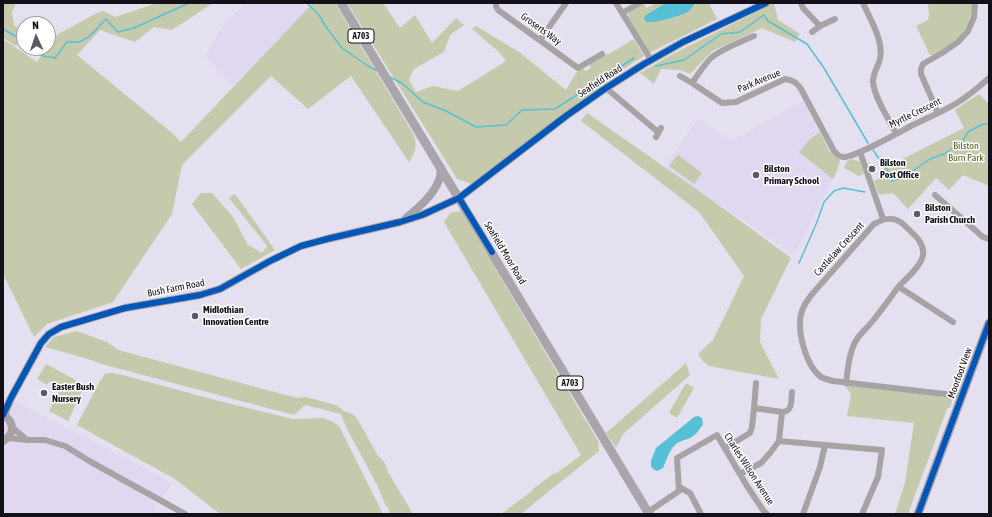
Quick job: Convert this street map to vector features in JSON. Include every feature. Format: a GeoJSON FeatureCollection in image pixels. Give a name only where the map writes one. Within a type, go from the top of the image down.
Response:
{"type":"FeatureCollection","features":[{"type":"Feature","properties":{"kind":"main road","name":"Seafield Moor Road"},"geometry":{"type":"LineString","coordinates":[[341,3],[649,513]]}},
{"type":"Feature","properties":{"kind":"main road","name":"Moorfoot View"},"geometry":{"type":"LineString","coordinates":[[918,514],[989,323]]}},
{"type":"Feature","properties":{"kind":"street","name":"Groserts Way"},"geometry":{"type":"LineString","coordinates":[[496,3],[498,10],[578,68],[602,54]]}},
{"type":"Feature","properties":{"kind":"street"},"geometry":{"type":"LineString","coordinates":[[540,40],[566,3]]}},
{"type":"Feature","properties":{"kind":"street"},"geometry":{"type":"LineString","coordinates":[[616,3],[651,60]]}},
{"type":"Feature","properties":{"kind":"street"},"geometry":{"type":"LineString","coordinates":[[622,14],[640,3]]}},
{"type":"Feature","properties":{"kind":"street","name":"Seafield Road"},"geometry":{"type":"LineString","coordinates":[[459,198],[566,116],[606,88],[683,42],[766,3]]}},
{"type":"Feature","properties":{"kind":"street"},"geometry":{"type":"LineString","coordinates":[[801,3],[803,8],[820,26]]}},
{"type":"Feature","properties":{"kind":"street"},"geometry":{"type":"LineString","coordinates":[[863,3],[879,40],[881,50],[880,60],[874,72],[873,81],[875,92],[896,134]]}},
{"type":"Feature","properties":{"kind":"street"},"geometry":{"type":"LineString","coordinates":[[938,113],[921,74],[921,68],[923,64],[958,42],[968,31],[974,17],[975,3]]}},
{"type":"Feature","properties":{"kind":"street"},"geometry":{"type":"LineString","coordinates":[[812,32],[820,26],[835,19]]}},
{"type":"Feature","properties":{"kind":"street"},"geometry":{"type":"LineString","coordinates":[[692,83],[712,57],[754,36]]}},
{"type":"Feature","properties":{"kind":"street","name":"Park Avenue"},"geometry":{"type":"LineString","coordinates":[[680,76],[722,103],[736,102],[785,79],[792,80],[797,83],[801,89],[838,156],[844,157]]}},
{"type":"Feature","properties":{"kind":"street","name":"Myrtle Crescent"},"geometry":{"type":"LineString","coordinates":[[844,157],[849,157],[860,152],[953,106],[972,94],[989,78]]}},
{"type":"Feature","properties":{"kind":"street"},"geometry":{"type":"LineString","coordinates":[[606,88],[658,132]]}},
{"type":"Feature","properties":{"kind":"street"},"geometry":{"type":"LineString","coordinates":[[846,383],[852,350],[857,339],[919,263],[923,256],[921,242],[899,221],[890,218],[883,219],[860,152]]}},
{"type":"Feature","properties":{"kind":"street","name":"Bush Farm Road"},"geometry":{"type":"LineString","coordinates":[[400,222],[417,209],[431,194],[440,179],[441,168]]}},
{"type":"Feature","properties":{"kind":"street"},"geometry":{"type":"LineString","coordinates":[[935,195],[982,236],[989,239]]}},
{"type":"Feature","properties":{"kind":"street","name":"Bush Farm Road"},"geometry":{"type":"LineString","coordinates":[[3,415],[41,343],[50,334],[61,327],[125,308],[200,295],[220,289],[270,261],[302,246],[400,222],[422,215],[459,198]]}},
{"type":"Feature","properties":{"kind":"street","name":"Castlelaw Crescent"},"geometry":{"type":"LineString","coordinates":[[883,219],[874,224],[813,293],[806,304],[801,315],[800,329],[807,357],[815,370],[822,377],[833,381],[962,396]]}},
{"type":"Feature","properties":{"kind":"street"},"geometry":{"type":"LineString","coordinates":[[899,287],[953,322]]}},
{"type":"Feature","properties":{"kind":"street"},"geometry":{"type":"LineString","coordinates":[[725,448],[750,433],[752,427],[756,383]]}},
{"type":"Feature","properties":{"kind":"street"},"geometry":{"type":"LineString","coordinates":[[754,408],[786,412],[790,407],[792,392]]}},
{"type":"Feature","properties":{"kind":"street"},"geometry":{"type":"LineString","coordinates":[[740,474],[761,462],[779,441],[782,412]]}},
{"type":"Feature","properties":{"kind":"street"},"geometry":{"type":"LineString","coordinates":[[3,415],[8,418],[12,428],[10,435],[5,440]]}},
{"type":"Feature","properties":{"kind":"street"},"geometry":{"type":"LineString","coordinates":[[12,428],[27,440]]}},
{"type":"Feature","properties":{"kind":"street","name":"Charles Wilson Avenue"},"geometry":{"type":"LineString","coordinates":[[679,486],[677,458],[717,435],[740,474],[767,514]]}},
{"type":"Feature","properties":{"kind":"street"},"geometry":{"type":"LineString","coordinates":[[5,440],[45,440],[65,446],[185,514]]}},
{"type":"Feature","properties":{"kind":"street"},"geometry":{"type":"LineString","coordinates":[[779,441],[882,450],[878,477],[862,514]]}},
{"type":"Feature","properties":{"kind":"street"},"geometry":{"type":"LineString","coordinates":[[803,514],[820,467],[825,445]]}},
{"type":"Feature","properties":{"kind":"street"},"geometry":{"type":"LineString","coordinates":[[649,513],[680,491],[679,486]]}},
{"type":"Feature","properties":{"kind":"street"},"geometry":{"type":"LineString","coordinates":[[679,486],[690,493],[701,514]]}},
{"type":"Feature","properties":{"kind":"shaded area"},"geometry":{"type":"Polygon","coordinates":[[[245,3],[302,3],[308,8],[233,86],[205,56],[221,28],[245,3]]]}},
{"type":"Feature","properties":{"kind":"shaded area","name":"Bilston Primary School"},"geometry":{"type":"Polygon","coordinates":[[[804,101],[829,151],[840,160],[837,171],[794,255],[664,167],[699,118],[731,141],[804,101]]]}},
{"type":"Feature","properties":{"kind":"shaded area"},"geometry":{"type":"Polygon","coordinates":[[[3,395],[173,483],[153,508],[161,514],[3,514],[3,395]]]}},
{"type":"Feature","properties":{"kind":"green space"},"geometry":{"type":"Polygon","coordinates":[[[3,3],[16,3],[12,12],[14,25],[16,27],[16,46],[3,38],[3,3]]]}},
{"type":"Feature","properties":{"kind":"green space"},"geometry":{"type":"Polygon","coordinates":[[[157,3],[213,3],[172,30],[154,27],[135,42],[100,30],[77,55],[181,142],[313,3],[335,3],[414,135],[416,146],[409,162],[351,76],[308,109],[271,76],[182,165],[172,214],[113,302],[47,324],[34,337],[3,274],[3,39],[16,48],[16,56],[28,56],[37,62],[40,56],[56,56],[56,36],[60,33],[103,11],[115,17],[157,3]]]}},
{"type":"Feature","properties":{"kind":"green space"},"geometry":{"type":"Polygon","coordinates":[[[347,3],[383,3],[400,28],[415,15],[432,43],[456,18],[464,25],[450,35],[444,52],[414,69],[409,80],[416,92],[433,86],[458,91],[506,61],[499,52],[472,29],[476,26],[519,52],[566,90],[576,73],[583,67],[585,71],[591,68],[589,64],[634,39],[644,56],[608,79],[609,81],[472,184],[457,179],[347,3]]]}},
{"type":"Feature","properties":{"kind":"green space"},"geometry":{"type":"Polygon","coordinates":[[[656,3],[709,3],[717,19],[649,53],[628,17],[628,13],[644,4],[647,8],[656,3]]]}},
{"type":"Feature","properties":{"kind":"green space"},"geometry":{"type":"Polygon","coordinates":[[[774,3],[778,20],[800,34],[795,42],[762,28],[712,51],[690,74],[680,70],[661,69],[654,84],[640,73],[671,55],[774,3]]]}},
{"type":"Feature","properties":{"kind":"green space"},"geometry":{"type":"Polygon","coordinates":[[[928,3],[973,3],[971,14],[965,29],[949,45],[933,55],[930,55],[916,26],[928,20],[928,3]]]}},
{"type":"Feature","properties":{"kind":"green space","name":"Bilston Burn Park"},"geometry":{"type":"Polygon","coordinates":[[[979,94],[989,104],[989,186],[963,175],[949,190],[936,178],[908,209],[893,193],[879,195],[874,181],[885,175],[883,169],[964,128],[955,110],[979,94]]]}},
{"type":"Feature","properties":{"kind":"green space"},"geometry":{"type":"Polygon","coordinates":[[[587,113],[709,198],[791,258],[761,319],[760,342],[779,379],[709,366],[703,361],[698,354],[713,340],[744,276],[699,212],[581,121],[587,113]]]}},
{"type":"Feature","properties":{"kind":"green space"},"geometry":{"type":"Polygon","coordinates":[[[820,132],[829,151],[840,160],[833,179],[799,152],[810,139],[820,132]]]}},
{"type":"Feature","properties":{"kind":"green space"},"geometry":{"type":"Polygon","coordinates":[[[678,155],[702,173],[694,184],[669,166],[678,155]]]}},
{"type":"Feature","properties":{"kind":"green space"},"geometry":{"type":"Polygon","coordinates":[[[852,159],[860,162],[864,174],[859,176],[844,168],[847,161],[852,159]]]}},
{"type":"Feature","properties":{"kind":"green space"},"geometry":{"type":"Polygon","coordinates":[[[201,193],[212,193],[233,217],[248,245],[262,253],[267,246],[229,198],[235,194],[275,250],[241,269],[192,204],[201,193]]]}},
{"type":"Feature","properties":{"kind":"green space"},"geometry":{"type":"Polygon","coordinates":[[[461,211],[598,441],[599,451],[521,514],[501,514],[553,474],[557,473],[581,455],[444,222],[450,213],[461,211]]]}},
{"type":"Feature","properties":{"kind":"green space"},"geometry":{"type":"Polygon","coordinates":[[[77,331],[107,342],[118,350],[297,398],[305,397],[336,405],[344,411],[354,415],[358,420],[413,514],[390,514],[388,507],[386,506],[377,485],[346,427],[341,414],[305,405],[294,415],[105,365],[45,347],[54,337],[77,331]]]}},
{"type":"Feature","properties":{"kind":"green space"},"geometry":{"type":"Polygon","coordinates":[[[686,363],[690,375],[623,434],[616,448],[606,433],[686,363]]]}},
{"type":"Feature","properties":{"kind":"green space"},"geometry":{"type":"Polygon","coordinates":[[[46,364],[74,379],[79,385],[81,393],[68,421],[49,411],[62,387],[50,381],[47,385],[37,379],[46,364]]]}},
{"type":"Feature","properties":{"kind":"green space"},"geometry":{"type":"Polygon","coordinates":[[[110,373],[293,419],[323,418],[333,422],[339,426],[383,514],[221,514],[175,479],[77,425],[100,381],[105,374],[110,373]]]}},
{"type":"Feature","properties":{"kind":"green space"},"geometry":{"type":"Polygon","coordinates":[[[686,383],[694,388],[677,418],[669,413],[686,383]]]}},
{"type":"Feature","properties":{"kind":"green space"},"geometry":{"type":"Polygon","coordinates":[[[844,385],[946,397],[952,400],[951,406],[947,409],[908,514],[895,514],[905,483],[914,423],[847,416],[851,394],[844,385]]]}},
{"type":"Feature","properties":{"kind":"water"},"geometry":{"type":"Polygon","coordinates":[[[666,3],[694,4],[686,13],[659,21],[646,22],[644,18],[646,15],[666,3]]]}},
{"type":"Feature","properties":{"kind":"water"},"geometry":{"type":"Polygon","coordinates":[[[698,416],[702,418],[703,424],[697,432],[692,437],[675,445],[669,453],[663,468],[657,471],[653,469],[651,466],[651,461],[656,448],[694,417],[698,416]]]}},
{"type":"Feature","properties":{"kind":"waterway"},"geometry":{"type":"LineString","coordinates":[[43,56],[55,58],[67,42],[79,42],[89,37],[106,19],[118,32],[134,28],[189,3]]}},
{"type":"Feature","properties":{"kind":"waterway"},"geometry":{"type":"LineString","coordinates":[[307,3],[319,15],[342,48],[378,71]]}},
{"type":"Feature","properties":{"kind":"waterway"},"geometry":{"type":"LineString","coordinates":[[656,66],[684,60],[721,34],[740,32],[764,15],[768,21],[807,44],[824,68],[868,143]]}},
{"type":"Feature","properties":{"kind":"waterway"},"geometry":{"type":"LineString","coordinates":[[3,29],[16,36]]}},
{"type":"Feature","properties":{"kind":"waterway"},"geometry":{"type":"LineString","coordinates":[[390,77],[403,84],[423,102],[446,111],[476,127],[506,125],[522,110],[555,109],[634,58]]}},
{"type":"Feature","properties":{"kind":"waterway"},"geometry":{"type":"LineString","coordinates":[[891,181],[904,177],[930,159],[944,154],[962,142],[968,132],[981,125],[989,123]]}},
{"type":"Feature","properties":{"kind":"waterway"},"geometry":{"type":"LineString","coordinates":[[873,150],[890,174],[897,179]]}},
{"type":"Feature","properties":{"kind":"waterway"},"geometry":{"type":"LineString","coordinates":[[799,263],[824,202],[834,191],[843,188],[865,192]]}},
{"type":"Feature","properties":{"kind":"cycle path"},"geometry":{"type":"LineString","coordinates":[[3,415],[41,343],[49,334],[61,327],[125,308],[200,295],[220,289],[270,261],[301,246],[400,222],[422,215],[459,198],[566,116],[606,88],[683,42],[766,3]]}},
{"type":"Feature","properties":{"kind":"cycle path"},"geometry":{"type":"LineString","coordinates":[[459,198],[492,252]]}},
{"type":"Feature","properties":{"kind":"cycle path"},"geometry":{"type":"LineString","coordinates":[[918,514],[989,323]]}},
{"type":"Feature","properties":{"kind":"place","name":"Bilston Post Office"},"geometry":{"type":"Point","coordinates":[872,169]}},
{"type":"Feature","properties":{"kind":"place","name":"Bilston Primary School"},"geometry":{"type":"Point","coordinates":[756,175]}},
{"type":"Feature","properties":{"kind":"place","name":"Bilston Parish Church"},"geometry":{"type":"Point","coordinates":[917,214]}},
{"type":"Feature","properties":{"kind":"place","name":"Midlothian Innovation Centre"},"geometry":{"type":"Point","coordinates":[195,316]}},
{"type":"Feature","properties":{"kind":"place","name":"Easter Bush Nursery"},"geometry":{"type":"Point","coordinates":[44,393]}}]}
